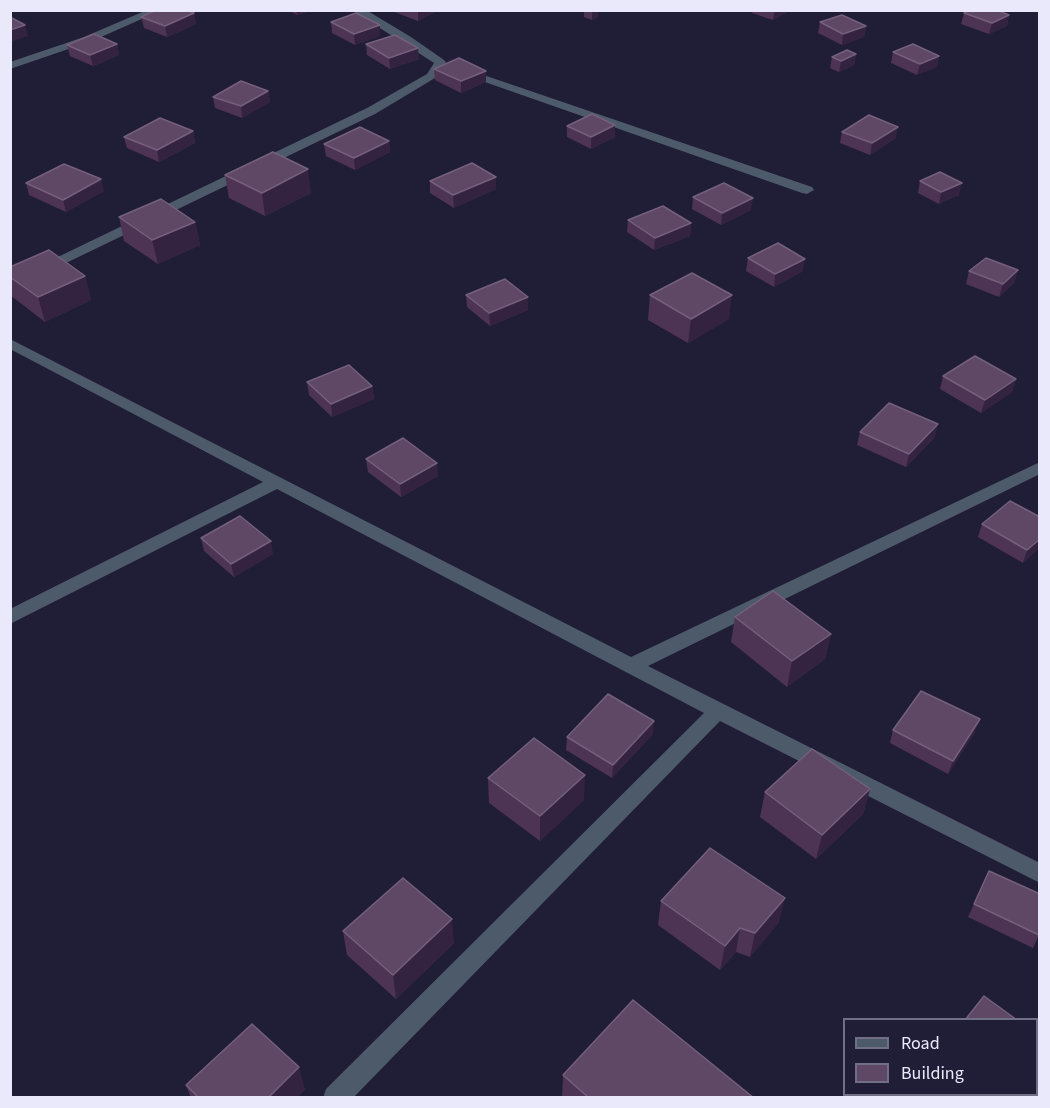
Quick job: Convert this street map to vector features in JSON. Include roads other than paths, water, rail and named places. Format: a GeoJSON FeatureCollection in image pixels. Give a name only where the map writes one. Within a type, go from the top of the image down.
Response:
{"type":"FeatureCollection","features":[{"type":"Feature","properties":{"kind":"street"},"geometry":{"type":"LineString","coordinates":[[10,66],[87,39],[157,10]]}},
{"type":"Feature","properties":{"kind":"street"},"geometry":{"type":"LineString","coordinates":[[357,10],[407,39],[440,62],[807,190]]}},
{"type":"Feature","properties":{"kind":"street"},"geometry":{"type":"LineString","coordinates":[[10,286],[371,111],[431,76],[440,62]]}},
{"type":"Feature","properties":{"kind":"street"},"geometry":{"type":"LineString","coordinates":[[10,343],[718,711],[1040,874]]}},
{"type":"Feature","properties":{"kind":"street"},"geometry":{"type":"LineString","coordinates":[[632,666],[1040,467]]}},
{"type":"Feature","properties":{"kind":"street"},"geometry":{"type":"LineString","coordinates":[[10,616],[278,481]]}},
{"type":"Feature","properties":{"kind":"street"},"geometry":{"type":"LineString","coordinates":[[335,1098],[718,711]]}}]}
